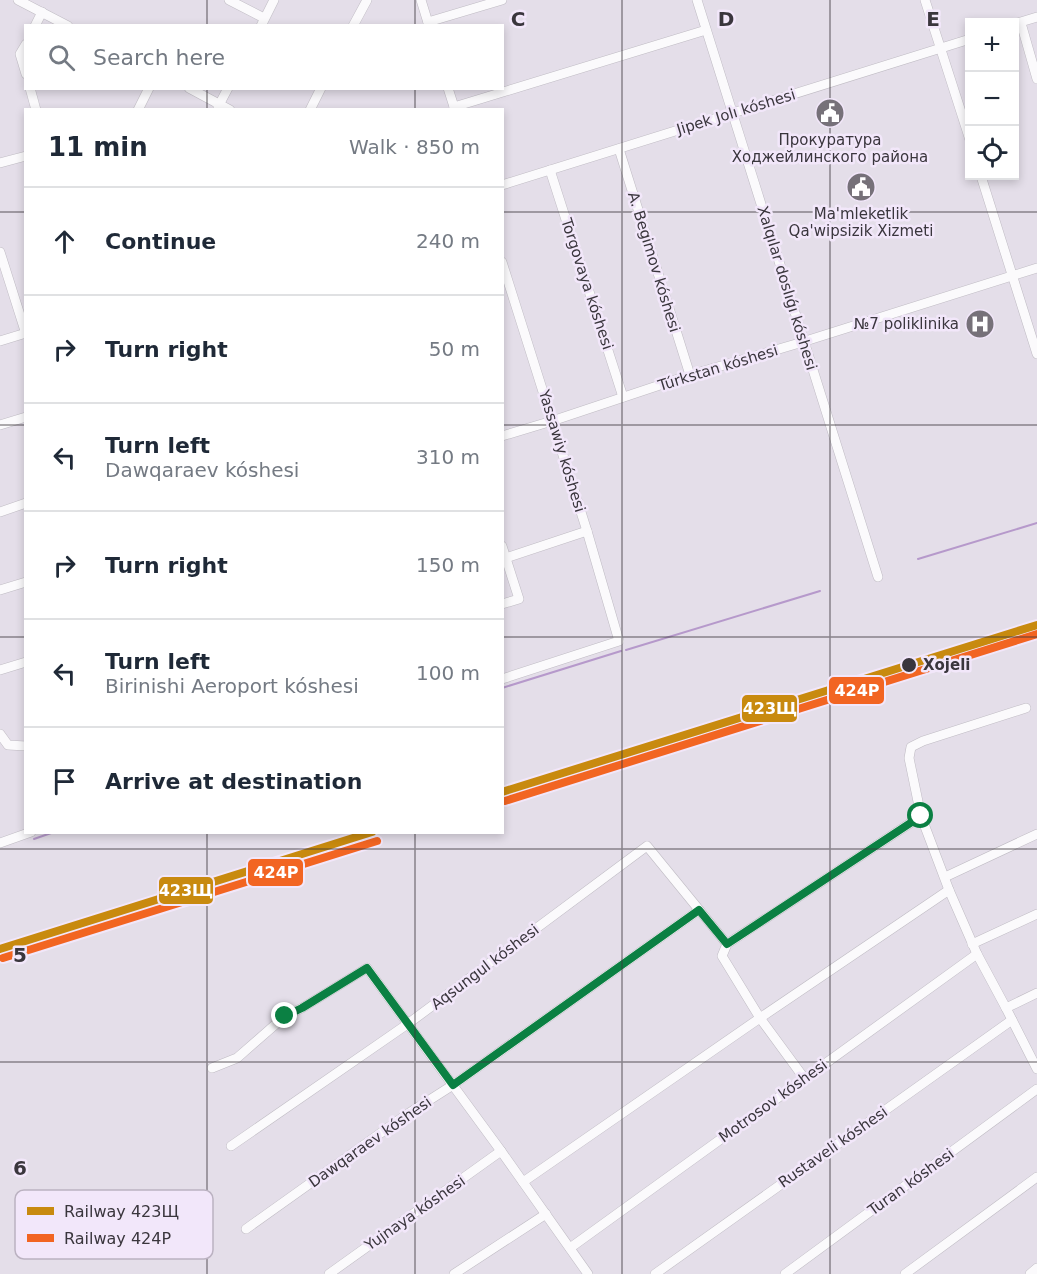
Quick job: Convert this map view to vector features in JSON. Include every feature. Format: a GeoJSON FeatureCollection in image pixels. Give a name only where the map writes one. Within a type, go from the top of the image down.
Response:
{"type":"FeatureCollection","features":[{"type":"Feature","properties":{"kind":"street"},"geometry":{"type":"LineString","coordinates":[[18,0],[64,24]]}},
{"type":"Feature","properties":{"kind":"street"},"geometry":{"type":"LineString","coordinates":[[229,0],[262,22],[274,0]]}},
{"type":"Feature","properties":{"kind":"street"},"geometry":{"type":"LineString","coordinates":[[355,24],[367,0]]}},
{"type":"Feature","properties":{"kind":"street"},"geometry":{"type":"LineString","coordinates":[[421,0],[428,24],[502,0]]}},
{"type":"Feature","properties":{"kind":"street","name":"Xalqılar doslıǵı kóshesi"},"geometry":{"type":"LineString","coordinates":[[697,0],[878,577]]}},
{"type":"Feature","properties":{"kind":"street"},"geometry":{"type":"LineString","coordinates":[[925,0],[965,128]]}},
{"type":"Feature","properties":{"kind":"street"},"geometry":{"type":"LineString","coordinates":[[36,24],[42,12]]}},
{"type":"Feature","properties":{"kind":"street"},"geometry":{"type":"LineString","coordinates":[[1019,23],[1037,17]]}},
{"type":"Feature","properties":{"kind":"street"},"geometry":{"type":"LineString","coordinates":[[1019,26],[1037,79]]}},
{"type":"Feature","properties":{"kind":"street"},"geometry":{"type":"LineString","coordinates":[[449,90],[454,108],[706,30]]}},
{"type":"Feature","properties":{"kind":"street","name":"Jipek Jolı kóshesi"},"geometry":{"type":"LineString","coordinates":[[504,184],[965,40]]}},
{"type":"Feature","properties":{"kind":"street"},"geometry":{"type":"LineString","coordinates":[[24,47],[20,54],[24,67]]}},
{"type":"Feature","properties":{"kind":"street"},"geometry":{"type":"LineString","coordinates":[[31,90],[35,108]]}},
{"type":"Feature","properties":{"kind":"street"},"geometry":{"type":"LineString","coordinates":[[139,108],[149,90]]}},
{"type":"Feature","properties":{"kind":"street"},"geometry":{"type":"LineString","coordinates":[[192,90],[219,107],[227,90]]}},
{"type":"Feature","properties":{"kind":"street"},"geometry":{"type":"LineString","coordinates":[[311,108],[320,90]]}},
{"type":"Feature","properties":{"kind":"street","name":"A. Begimov kóshesi"},"geometry":{"type":"LineString","coordinates":[[619,149],[690,375]]}},
{"type":"Feature","properties":{"kind":"street"},"geometry":{"type":"LineString","coordinates":[[0,163],[24,157]]}},
{"type":"Feature","properties":{"kind":"street","name":"Torgovaya kóshesi"},"geometry":{"type":"LineString","coordinates":[[550,170],[623,398]]}},
{"type":"Feature","properties":{"kind":"street"},"geometry":{"type":"LineString","coordinates":[[982,180],[1037,354]]}},
{"type":"Feature","properties":{"kind":"street"},"geometry":{"type":"LineString","coordinates":[[0,252],[24,331]]}},
{"type":"Feature","properties":{"kind":"street","name":"Yassawiy kóshesi"},"geometry":{"type":"LineString","coordinates":[[504,268],[619,640],[504,678]]}},
{"type":"Feature","properties":{"kind":"street","name":"Túrkstan kóshesi"},"geometry":{"type":"LineString","coordinates":[[504,435],[690,375],[804,342],[1037,268]]}},
{"type":"Feature","properties":{"kind":"street"},"geometry":{"type":"LineString","coordinates":[[0,342],[24,334]]}},
{"type":"Feature","properties":{"kind":"street"},"geometry":{"type":"LineString","coordinates":[[0,425],[24,418]]}},
{"type":"Feature","properties":{"kind":"street"},"geometry":{"type":"LineString","coordinates":[[0,512],[24,504]]}},
{"type":"Feature","properties":{"kind":"street"},"geometry":{"type":"LineString","coordinates":[[506,558],[587,531]]}},
{"type":"Feature","properties":{"kind":"street"},"geometry":{"type":"LineString","coordinates":[[504,552],[519,599],[504,603]]}},
{"type":"Feature","properties":{"kind":"street"},"geometry":{"type":"LineString","coordinates":[[0,590],[24,583]]}},
{"type":"Feature","properties":{"kind":"street"},"geometry":{"type":"LineString","coordinates":[[0,670],[24,663]]}},
{"type":"Feature","properties":{"kind":"street"},"geometry":{"type":"LineString","coordinates":[[1026,708],[923,741],[911,747],[909,758],[921,816],[949,890],[972,944],[1037,1069]]}},
{"type":"Feature","properties":{"kind":"street"},"geometry":{"type":"LineString","coordinates":[[0,734],[8,745],[24,746]]}},
{"type":"Feature","properties":{"kind":"street"},"geometry":{"type":"LineString","coordinates":[[804,1078],[760,1018],[722,956],[727,944],[921,816]]}},
{"type":"Feature","properties":{"kind":"street"},"geometry":{"type":"LineString","coordinates":[[0,843],[25,834]]}},
{"type":"Feature","properties":{"kind":"street"},"geometry":{"type":"LineString","coordinates":[[945,877],[1037,834]]}},
{"type":"Feature","properties":{"kind":"street","name":"Aqsungul kóshesi"},"geometry":{"type":"LineString","coordinates":[[231,1146],[409,1023],[647,846],[699,910]]}},
{"type":"Feature","properties":{"kind":"street"},"geometry":{"type":"LineString","coordinates":[[523,1182],[949,890]]}},
{"type":"Feature","properties":{"kind":"street"},"geometry":{"type":"LineString","coordinates":[[699,910],[727,944]]}},
{"type":"Feature","properties":{"kind":"street","name":"Dawqaraev kóshesi"},"geometry":{"type":"LineString","coordinates":[[246,1229],[699,910]]}},
{"type":"Feature","properties":{"kind":"street"},"geometry":{"type":"LineString","coordinates":[[972,944],[1037,914]]}},
{"type":"Feature","properties":{"kind":"street","name":"Motrosov kóshesi"},"geometry":{"type":"LineString","coordinates":[[570,1248],[977,954]]}},
{"type":"Feature","properties":{"kind":"street"},"geometry":{"type":"LineString","coordinates":[[212,1068],[237,1058],[285,1016],[367,968],[501,1151],[586,1273]]}},
{"type":"Feature","properties":{"kind":"street"},"geometry":{"type":"LineString","coordinates":[[1006,1008],[1037,993]]}},
{"type":"Feature","properties":{"kind":"street","name":"Rustaveli kóshesi"},"geometry":{"type":"LineString","coordinates":[[655,1274],[1012,1020]]}},
{"type":"Feature","properties":{"kind":"street","name":"Turan kóshesi"},"geometry":{"type":"LineString","coordinates":[[785,1274],[1037,1089]]}},
{"type":"Feature","properties":{"kind":"street","name":"Yujnaya kóshesi"},"geometry":{"type":"LineString","coordinates":[[329,1274],[501,1151]]}},
{"type":"Feature","properties":{"kind":"street"},"geometry":{"type":"LineString","coordinates":[[905,1274],[1037,1177]]}},
{"type":"Feature","properties":{"kind":"street"},"geometry":{"type":"LineString","coordinates":[[454,1274],[546,1214]]}},
{"type":"Feature","properties":{"kind":"street"},"geometry":{"type":"LineString","coordinates":[[1030,1274],[1037,1268]]}},
{"type":"Feature","properties":{"kind":"waterway"},"geometry":{"type":"LineString","coordinates":[[918,559],[1037,523]]}},
{"type":"Feature","properties":{"kind":"waterway"},"geometry":{"type":"LineString","coordinates":[[626,650],[820,591]]}},
{"type":"Feature","properties":{"kind":"waterway"},"geometry":{"type":"LineString","coordinates":[[504,687],[621,651]]}},
{"type":"Feature","properties":{"kind":"waterway"},"geometry":{"type":"LineString","coordinates":[[34,839],[48,834]]}},
{"type":"Feature","properties":{"kind":"railway"},"geometry":{"type":"LineString","coordinates":[[0,955],[150,908]]}},
{"type":"Feature","properties":{"kind":"rail line","name":"423Щ"},"geometry":{"type":"LineString","coordinates":[[504,791],[1037,625]]}},
{"type":"Feature","properties":{"kind":"rail line","name":"424Р"},"geometry":{"type":"LineString","coordinates":[[505,801],[1037,634]]}},
{"type":"Feature","properties":{"kind":"rail line","name":"423Щ"},"geometry":{"type":"LineString","coordinates":[[0,949],[366,834]]}},
{"type":"Feature","properties":{"kind":"rail line","name":"424Р"},"geometry":{"type":"LineString","coordinates":[[3,958],[377,841]]}},
{"type":"Feature","properties":{"kind":"place","name":"Прокуратура Ходжейлинского района"},"geometry":{"type":"Point","coordinates":[830,113]}},
{"type":"Feature","properties":{"kind":"place","name":"Ma'mleketlik Qa'wipsizik Xizmeti"},"geometry":{"type":"Point","coordinates":[861,187]}},
{"type":"Feature","properties":{"kind":"place","name":"№7 poliklinika"},"geometry":{"type":"Point","coordinates":[980,324]}},
{"type":"Feature","properties":{"kind":"place","name":"Xojeli"},"geometry":{"type":"Point","coordinates":[909,665]}},
{"type":"Feature","properties":{"kind":"route"},"geometry":{"type":"LineString","coordinates":[[285,1016],[367,968],[453,1085],[699,910],[727,944],[921,816]]}}]}
